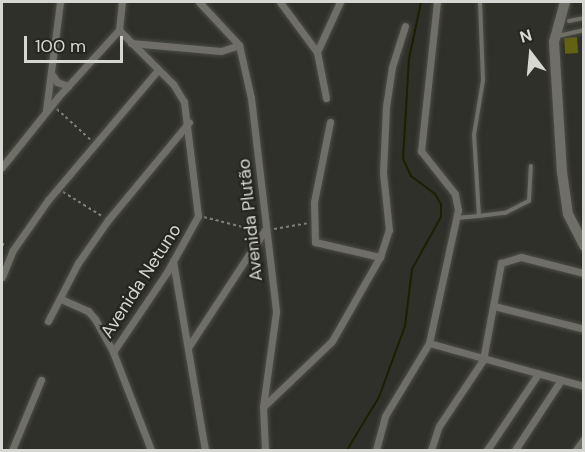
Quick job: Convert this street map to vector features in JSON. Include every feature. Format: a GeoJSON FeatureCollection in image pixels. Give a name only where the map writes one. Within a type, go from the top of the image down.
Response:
{"type":"FeatureCollection","features":[{"type":"Feature","properties":{"kind":"main road"},"geometry":{"type":"LineString","coordinates":[[565,2],[554,37],[565,201],[584,246]]}},
{"type":"Feature","properties":{"kind":"street"},"geometry":{"type":"LineString","coordinates":[[45,113],[60,2]]}},
{"type":"Feature","properties":{"kind":"street"},"geometry":{"type":"LineString","coordinates":[[2,167],[68,86],[119,30],[122,2]]}},
{"type":"Feature","properties":{"kind":"street"},"geometry":{"type":"LineString","coordinates":[[131,43],[221,51],[239,45],[199,2]]}},
{"type":"Feature","properties":{"kind":"street"},"geometry":{"type":"LineString","coordinates":[[280,2],[317,52],[326,98]]}},
{"type":"Feature","properties":{"kind":"street"},"geometry":{"type":"LineString","coordinates":[[317,52],[340,2]]}},
{"type":"Feature","properties":{"kind":"street"},"geometry":{"type":"LineString","coordinates":[[376,450],[385,416],[429,343],[456,219],[455,194],[421,151],[437,2]]}},
{"type":"Feature","properties":{"kind":"street"},"geometry":{"type":"LineString","coordinates":[[263,407],[332,341],[381,257],[388,230],[382,173],[386,107],[392,67],[405,26]]}},
{"type":"Feature","properties":{"kind":"street","name":"Avenida Netuno"},"geometry":{"type":"LineString","coordinates":[[113,352],[173,261],[198,216],[189,122],[180,93],[119,30]]}},
{"type":"Feature","properties":{"kind":"street","name":"Avenida Plutão"},"geometry":{"type":"LineString","coordinates":[[239,45],[251,98],[276,312],[263,407],[265,450]]}},
{"type":"Feature","properties":{"kind":"street"},"geometry":{"type":"LineString","coordinates":[[2,277],[13,250],[57,189],[158,70]]}},
{"type":"Feature","properties":{"kind":"street"},"geometry":{"type":"LineString","coordinates":[[51,73],[57,82],[68,86]]}},
{"type":"Feature","properties":{"kind":"street"},"geometry":{"type":"LineString","coordinates":[[48,321],[78,263],[108,220],[189,122]]}},
{"type":"Feature","properties":{"kind":"street"},"geometry":{"type":"LineString","coordinates":[[330,122],[316,186],[314,222],[317,245],[381,257]]}},
{"type":"Feature","properties":{"kind":"street"},"geometry":{"type":"LineString","coordinates":[[189,346],[265,230]]}},
{"type":"Feature","properties":{"kind":"street"},"geometry":{"type":"LineString","coordinates":[[254,249],[267,249]]}},
{"type":"Feature","properties":{"kind":"street"},"geometry":{"type":"LineString","coordinates":[[431,450],[439,426],[483,360],[501,263],[521,257],[584,273]]}},
{"type":"Feature","properties":{"kind":"street"},"geometry":{"type":"LineString","coordinates":[[173,261],[205,450]]}},
{"type":"Feature","properties":{"kind":"street"},"geometry":{"type":"LineString","coordinates":[[166,272],[177,283]]}},
{"type":"Feature","properties":{"kind":"street"},"geometry":{"type":"LineString","coordinates":[[61,299],[88,311],[113,352],[151,450]]}},
{"type":"Feature","properties":{"kind":"street"},"geometry":{"type":"LineString","coordinates":[[494,306],[584,329]]}},
{"type":"Feature","properties":{"kind":"street"},"geometry":{"type":"LineString","coordinates":[[185,327],[202,323]]}},
{"type":"Feature","properties":{"kind":"street"},"geometry":{"type":"LineString","coordinates":[[429,343],[483,360],[584,386]]}},
{"type":"Feature","properties":{"kind":"street"},"geometry":{"type":"LineString","coordinates":[[487,450],[538,374]]}},
{"type":"Feature","properties":{"kind":"street"},"geometry":{"type":"LineString","coordinates":[[12,450],[41,380]]}},
{"type":"Feature","properties":{"kind":"street"},"geometry":{"type":"LineString","coordinates":[[515,450],[561,380]]}},
{"type":"Feature","properties":{"kind":"street"},"geometry":{"type":"LineString","coordinates":[[267,384],[286,387]]}},
{"type":"Feature","properties":{"kind":"street"},"geometry":{"type":"LineString","coordinates":[[576,450],[584,439]]}},
{"type":"Feature","properties":{"kind":"lane"},"geometry":{"type":"LineString","coordinates":[[479,216],[474,135],[483,80],[480,2]]}},
{"type":"Feature","properties":{"kind":"lane"},"geometry":{"type":"LineString","coordinates":[[569,21],[584,18]]}},
{"type":"Feature","properties":{"kind":"lane"},"geometry":{"type":"LineString","coordinates":[[554,37],[584,30]]}},
{"type":"Feature","properties":{"kind":"lane"},"geometry":{"type":"LineString","coordinates":[[456,219],[505,213],[529,201],[531,165]]}},
{"type":"Feature","properties":{"kind":"path"},"geometry":{"type":"LineString","coordinates":[[52,105],[94,143]]}},
{"type":"Feature","properties":{"kind":"path"},"geometry":{"type":"LineString","coordinates":[[57,189],[108,220]]}},
{"type":"Feature","properties":{"kind":"path"},"geometry":{"type":"LineString","coordinates":[[198,216],[265,230],[314,222]]}},
{"type":"Feature","properties":{"kind":"building"},"geometry":{"type":"Polygon","coordinates":[[[577,37],[578,53],[565,54],[564,38],[577,37]]]}},
{"type":"Feature","properties":{"kind":"waterway"},"geometry":{"type":"LineString","coordinates":[[347,450],[379,397],[405,326],[412,269],[441,217],[441,204],[435,194],[411,176],[403,159],[409,59],[421,2]]}}]}
